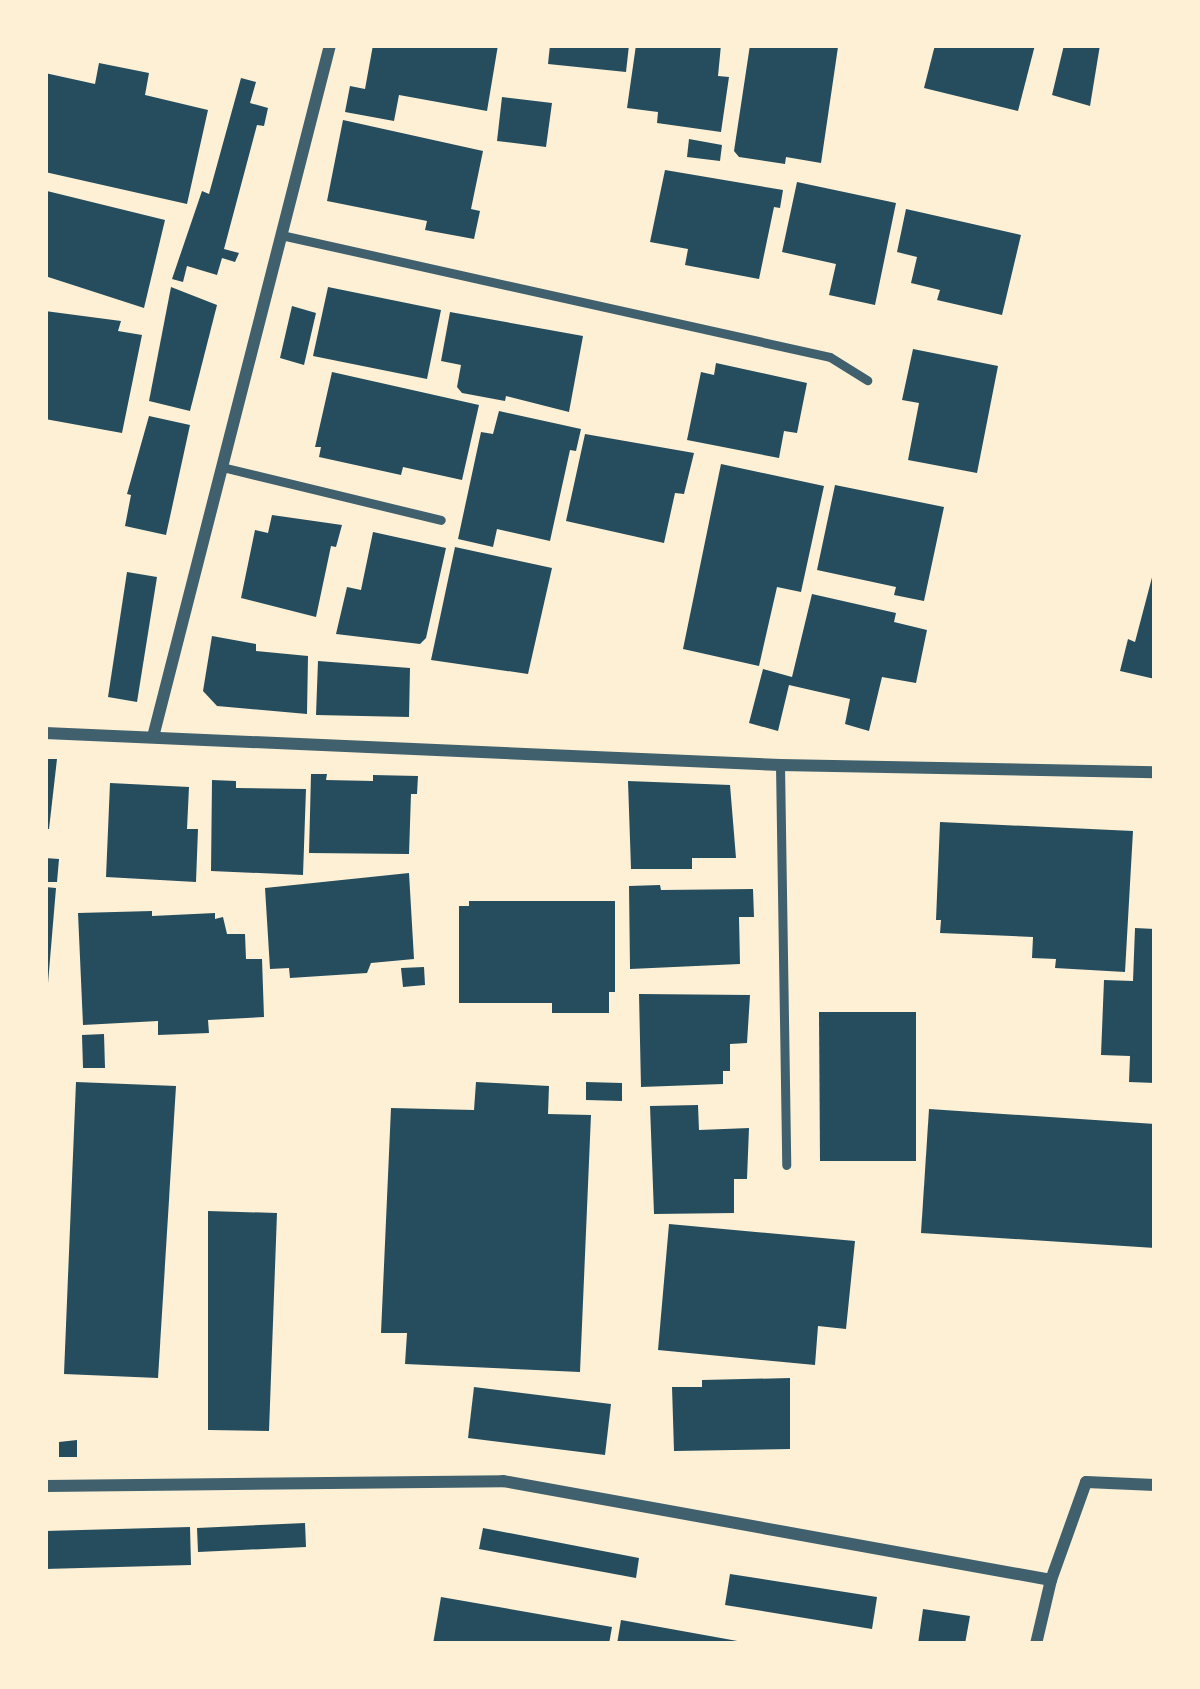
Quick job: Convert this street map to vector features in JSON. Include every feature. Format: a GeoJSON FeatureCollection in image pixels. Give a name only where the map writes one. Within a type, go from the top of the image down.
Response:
{"type":"FeatureCollection","features":[{"type":"Feature","properties":{"kind":"street"},"geometry":{"type":"LineString","coordinates":[[153,737],[330,45]]}},
{"type":"Feature","properties":{"kind":"street"},"geometry":{"type":"LineString","coordinates":[[45,733],[780,765],[1155,772]]}},
{"type":"Feature","properties":{"kind":"street"},"geometry":{"type":"LineString","coordinates":[[45,1486],[503,1480],[1051,1580]]}},
{"type":"Feature","properties":{"kind":"street"},"geometry":{"type":"LineString","coordinates":[[1036,1644],[1051,1580],[1086,1482],[1155,1485]]}},
{"type":"Feature","properties":{"kind":"lane"},"geometry":{"type":"LineString","coordinates":[[280,235],[830,357],[867,380]]}},
{"type":"Feature","properties":{"kind":"lane"},"geometry":{"type":"LineString","coordinates":[[222,467],[441,520]]}},
{"type":"Feature","properties":{"kind":"lane"},"geometry":{"type":"LineString","coordinates":[[780,765],[786,1165]]}},
{"type":"Feature","properties":{"kind":"building"},"geometry":{"type":"Polygon","coordinates":[[[373,45],[498,45],[487,111],[399,95],[394,121],[345,112],[350,86],[365,89],[373,45]]]}},
{"type":"Feature","properties":{"kind":"building"},"geometry":{"type":"Polygon","coordinates":[[[550,45],[629,45],[626,72],[548,64],[550,45]]]}},
{"type":"Feature","properties":{"kind":"building"},"geometry":{"type":"Polygon","coordinates":[[[636,45],[721,45],[718,76],[729,77],[721,132],[657,123],[658,112],[627,108],[636,45]]]}},
{"type":"Feature","properties":{"kind":"building"},"geometry":{"type":"Polygon","coordinates":[[[750,45],[838,47],[821,163],[786,157],[785,164],[739,157],[734,151],[750,45]]]}},
{"type":"Feature","properties":{"kind":"building"},"geometry":{"type":"Polygon","coordinates":[[[935,45],[1035,45],[1018,111],[924,88],[935,45]]]}},
{"type":"Feature","properties":{"kind":"building"},"geometry":{"type":"Polygon","coordinates":[[[1064,45],[1100,45],[1090,106],[1052,95],[1064,45]]]}},
{"type":"Feature","properties":{"kind":"building"},"geometry":{"type":"Polygon","coordinates":[[[99,63],[149,73],[145,95],[208,110],[187,204],[45,172],[45,73],[95,84],[99,63]]]}},
{"type":"Feature","properties":{"kind":"building"},"geometry":{"type":"Polygon","coordinates":[[[241,78],[256,82],[250,103],[268,108],[264,126],[257,125],[224,249],[239,253],[235,262],[222,258],[217,275],[187,266],[183,282],[172,279],[202,191],[209,194],[241,78]]]}},
{"type":"Feature","properties":{"kind":"building"},"geometry":{"type":"Polygon","coordinates":[[[502,97],[552,103],[546,147],[497,141],[502,97]]]}},
{"type":"Feature","properties":{"kind":"building"},"geometry":{"type":"Polygon","coordinates":[[[343,120],[483,151],[471,209],[480,211],[474,239],[425,230],[427,221],[327,201],[343,120]]]}},
{"type":"Feature","properties":{"kind":"building"},"geometry":{"type":"Polygon","coordinates":[[[689,139],[722,145],[720,161],[687,157],[689,139]]]}},
{"type":"Feature","properties":{"kind":"building"},"geometry":{"type":"Polygon","coordinates":[[[665,170],[783,190],[780,208],[774,207],[759,279],[685,265],[688,249],[650,242],[665,170]]]}},
{"type":"Feature","properties":{"kind":"building"},"geometry":{"type":"Polygon","coordinates":[[[797,182],[896,203],[875,305],[829,295],[836,264],[782,252],[797,182]]]}},
{"type":"Feature","properties":{"kind":"building"},"geometry":{"type":"Polygon","coordinates":[[[47,191],[165,220],[144,308],[45,276],[47,191]]]}},
{"type":"Feature","properties":{"kind":"building"},"geometry":{"type":"Polygon","coordinates":[[[906,209],[1021,235],[1002,315],[937,300],[940,290],[911,283],[917,257],[897,252],[906,209]]]}},
{"type":"Feature","properties":{"kind":"building"},"geometry":{"type":"Polygon","coordinates":[[[171,287],[217,305],[190,411],[149,401],[171,287]]]}},
{"type":"Feature","properties":{"kind":"building"},"geometry":{"type":"Polygon","coordinates":[[[328,287],[441,310],[427,379],[313,356],[328,287]]]}},
{"type":"Feature","properties":{"kind":"building"},"geometry":{"type":"Polygon","coordinates":[[[292,306],[316,313],[304,365],[280,358],[292,306]]]}},
{"type":"Feature","properties":{"kind":"building"},"geometry":{"type":"Polygon","coordinates":[[[45,311],[121,321],[118,331],[142,335],[122,433],[45,419],[45,311]]]}},
{"type":"Feature","properties":{"kind":"building"},"geometry":{"type":"Polygon","coordinates":[[[450,312],[583,336],[569,412],[506,396],[505,401],[462,393],[457,387],[461,365],[441,361],[450,312]]]}},
{"type":"Feature","properties":{"kind":"building"},"geometry":{"type":"Polygon","coordinates":[[[913,349],[998,366],[977,473],[908,460],[919,403],[902,400],[913,349]]]}},
{"type":"Feature","properties":{"kind":"building"},"geometry":{"type":"Polygon","coordinates":[[[716,363],[807,383],[797,433],[784,431],[779,458],[687,440],[701,372],[714,375],[716,363]]]}},
{"type":"Feature","properties":{"kind":"building"},"geometry":{"type":"Polygon","coordinates":[[[332,372],[479,405],[462,480],[403,467],[401,475],[319,457],[321,447],[315,447],[332,372]]]}},
{"type":"Feature","properties":{"kind":"building"},"geometry":{"type":"Polygon","coordinates":[[[499,411],[581,429],[576,451],[570,450],[550,541],[497,529],[493,547],[458,539],[481,432],[493,434],[499,411]]]}},
{"type":"Feature","properties":{"kind":"building"},"geometry":{"type":"Polygon","coordinates":[[[149,416],[190,425],[166,535],[125,526],[131,495],[127,494],[149,416]]]}},
{"type":"Feature","properties":{"kind":"building"},"geometry":{"type":"Polygon","coordinates":[[[585,434],[694,453],[684,494],[675,493],[664,543],[566,521],[585,434]]]}},
{"type":"Feature","properties":{"kind":"building"},"geometry":{"type":"Polygon","coordinates":[[[721,464],[824,486],[801,592],[777,587],[759,666],[683,649],[721,464]]]}},
{"type":"Feature","properties":{"kind":"building"},"geometry":{"type":"Polygon","coordinates":[[[835,485],[944,507],[924,601],[894,595],[896,587],[817,570],[835,485]]]}},
{"type":"Feature","properties":{"kind":"building"},"geometry":{"type":"Polygon","coordinates":[[[272,515],[342,525],[336,547],[331,546],[316,617],[241,598],[255,530],[268,533],[272,515]]]}},
{"type":"Feature","properties":{"kind":"building"},"geometry":{"type":"Polygon","coordinates":[[[373,532],[446,548],[426,638],[420,644],[336,634],[347,587],[361,590],[373,532]]]}},
{"type":"Feature","properties":{"kind":"building"},"geometry":{"type":"Polygon","coordinates":[[[455,547],[552,568],[528,674],[431,660],[455,547]]]}},
{"type":"Feature","properties":{"kind":"building"},"geometry":{"type":"Polygon","coordinates":[[[1155,566],[1155,679],[1120,671],[1128,639],[1135,642],[1155,566]]]}},
{"type":"Feature","properties":{"kind":"building"},"geometry":{"type":"Polygon","coordinates":[[[127,572],[157,577],[137,702],[108,697],[127,572]]]}},
{"type":"Feature","properties":{"kind":"building"},"geometry":{"type":"Polygon","coordinates":[[[812,594],[896,613],[894,622],[927,630],[916,683],[882,677],[869,731],[845,724],[850,699],[789,685],[778,731],[749,723],[763,669],[792,677],[812,594]]]}},
{"type":"Feature","properties":{"kind":"building"},"geometry":{"type":"Polygon","coordinates":[[[212,636],[256,644],[256,651],[308,656],[307,714],[217,706],[203,691],[212,636]]]}},
{"type":"Feature","properties":{"kind":"building"},"geometry":{"type":"Polygon","coordinates":[[[318,661],[410,668],[409,717],[316,715],[318,661]]]}},
{"type":"Feature","properties":{"kind":"building"},"geometry":{"type":"Polygon","coordinates":[[[45,759],[57,759],[49,829],[45,829],[45,759]]]}},
{"type":"Feature","properties":{"kind":"building"},"geometry":{"type":"Polygon","coordinates":[[[311,774],[327,774],[326,780],[373,781],[373,775],[418,776],[417,794],[411,794],[409,854],[309,853],[311,774]]]}},
{"type":"Feature","properties":{"kind":"building"},"geometry":{"type":"Polygon","coordinates":[[[212,780],[236,781],[236,788],[306,789],[303,875],[211,871],[212,780]]]}},
{"type":"Feature","properties":{"kind":"building"},"geometry":{"type":"Polygon","coordinates":[[[628,781],[730,785],[736,858],[692,858],[692,869],[631,869],[628,781]]]}},
{"type":"Feature","properties":{"kind":"building"},"geometry":{"type":"Polygon","coordinates":[[[110,783],[189,787],[187,829],[198,829],[196,882],[106,877],[110,783]]]}},
{"type":"Feature","properties":{"kind":"building"},"geometry":{"type":"Polygon","coordinates":[[[940,822],[1133,831],[1125,972],[1055,968],[1056,959],[1032,958],[1033,937],[940,933],[941,920],[936,920],[940,822]]]}},
{"type":"Feature","properties":{"kind":"building"},"geometry":{"type":"Polygon","coordinates":[[[45,858],[59,859],[57,882],[45,882],[45,858]]]}},
{"type":"Feature","properties":{"kind":"building"},"geometry":{"type":"Polygon","coordinates":[[[409,873],[414,959],[371,963],[367,973],[290,978],[289,968],[270,969],[265,888],[409,873]]]}},
{"type":"Feature","properties":{"kind":"building"},"geometry":{"type":"Polygon","coordinates":[[[660,885],[661,890],[753,889],[754,917],[739,917],[740,964],[630,969],[629,886],[660,885]]]}},
{"type":"Feature","properties":{"kind":"building"},"geometry":{"type":"Polygon","coordinates":[[[45,887],[56,888],[48,983],[45,983],[45,887]]]}},
{"type":"Feature","properties":{"kind":"building"},"geometry":{"type":"Polygon","coordinates":[[[469,901],[615,901],[615,992],[609,992],[609,1013],[552,1013],[552,1003],[459,1003],[459,906],[469,906],[469,901]]]}},
{"type":"Feature","properties":{"kind":"building"},"geometry":{"type":"Polygon","coordinates":[[[152,911],[152,916],[215,913],[215,919],[223,917],[227,934],[245,934],[246,959],[262,959],[264,1017],[208,1020],[209,1033],[158,1035],[158,1021],[83,1025],[78,913],[152,911]]]}},
{"type":"Feature","properties":{"kind":"building"},"geometry":{"type":"Polygon","coordinates":[[[1135,928],[1155,929],[1155,1083],[1129,1082],[1130,1056],[1101,1055],[1104,980],[1133,981],[1135,928]]]}},
{"type":"Feature","properties":{"kind":"building"},"geometry":{"type":"Polygon","coordinates":[[[424,967],[425,985],[403,987],[401,968],[424,967]]]}},
{"type":"Feature","properties":{"kind":"building"},"geometry":{"type":"Polygon","coordinates":[[[639,994],[750,995],[747,1043],[730,1044],[730,1071],[723,1071],[723,1084],[641,1087],[639,994]]]}},
{"type":"Feature","properties":{"kind":"building"},"geometry":{"type":"Polygon","coordinates":[[[819,1012],[916,1012],[916,1161],[820,1161],[819,1012]]]}},
{"type":"Feature","properties":{"kind":"building"},"geometry":{"type":"Polygon","coordinates":[[[104,1034],[105,1068],[83,1068],[82,1035],[104,1034]]]}},
{"type":"Feature","properties":{"kind":"building"},"geometry":{"type":"Polygon","coordinates":[[[76,1082],[176,1086],[158,1378],[64,1374],[76,1082]]]}},
{"type":"Feature","properties":{"kind":"building"},"geometry":{"type":"Polygon","coordinates":[[[476,1082],[549,1086],[548,1114],[591,1115],[580,1372],[405,1364],[407,1333],[381,1333],[391,1108],[474,1110],[476,1082]]]}},
{"type":"Feature","properties":{"kind":"building"},"geometry":{"type":"Polygon","coordinates":[[[586,1082],[622,1083],[622,1101],[586,1100],[586,1082]]]}},
{"type":"Feature","properties":{"kind":"building"},"geometry":{"type":"Polygon","coordinates":[[[698,1105],[699,1130],[749,1128],[747,1179],[734,1179],[734,1213],[654,1214],[650,1106],[698,1105]]]}},
{"type":"Feature","properties":{"kind":"building"},"geometry":{"type":"Polygon","coordinates":[[[929,1109],[1155,1124],[1155,1248],[921,1233],[929,1109]]]}},
{"type":"Feature","properties":{"kind":"building"},"geometry":{"type":"Polygon","coordinates":[[[208,1211],[277,1213],[269,1431],[208,1430],[208,1211]]]}},
{"type":"Feature","properties":{"kind":"building"},"geometry":{"type":"Polygon","coordinates":[[[669,1224],[855,1241],[846,1329],[818,1326],[815,1365],[658,1350],[669,1224]]]}},
{"type":"Feature","properties":{"kind":"building"},"geometry":{"type":"Polygon","coordinates":[[[790,1378],[790,1449],[674,1451],[672,1387],[702,1387],[702,1380],[790,1378]]]}},
{"type":"Feature","properties":{"kind":"building"},"geometry":{"type":"Polygon","coordinates":[[[474,1387],[611,1404],[605,1455],[468,1438],[474,1387]]]}},
{"type":"Feature","properties":{"kind":"building"},"geometry":{"type":"Polygon","coordinates":[[[77,1440],[77,1457],[59,1457],[59,1442],[77,1440]]]}},
{"type":"Feature","properties":{"kind":"building"},"geometry":{"type":"Polygon","coordinates":[[[305,1523],[306,1547],[198,1552],[197,1528],[305,1523]]]}},
{"type":"Feature","properties":{"kind":"building"},"geometry":{"type":"Polygon","coordinates":[[[190,1527],[191,1565],[45,1569],[45,1531],[190,1527]]]}},
{"type":"Feature","properties":{"kind":"building"},"geometry":{"type":"Polygon","coordinates":[[[483,1528],[639,1558],[636,1578],[479,1549],[483,1528]]]}},
{"type":"Feature","properties":{"kind":"building"},"geometry":{"type":"Polygon","coordinates":[[[730,1574],[877,1597],[872,1629],[725,1605],[730,1574]]]}},
{"type":"Feature","properties":{"kind":"building"},"geometry":{"type":"Polygon","coordinates":[[[441,1597],[612,1627],[609,1644],[433,1644],[441,1597]]]}},
{"type":"Feature","properties":{"kind":"building"},"geometry":{"type":"Polygon","coordinates":[[[923,1609],[970,1616],[965,1644],[918,1644],[923,1609]]]}},
{"type":"Feature","properties":{"kind":"building"},"geometry":{"type":"Polygon","coordinates":[[[621,1620],[743,1642],[617,1644],[621,1620]]]}}]}
